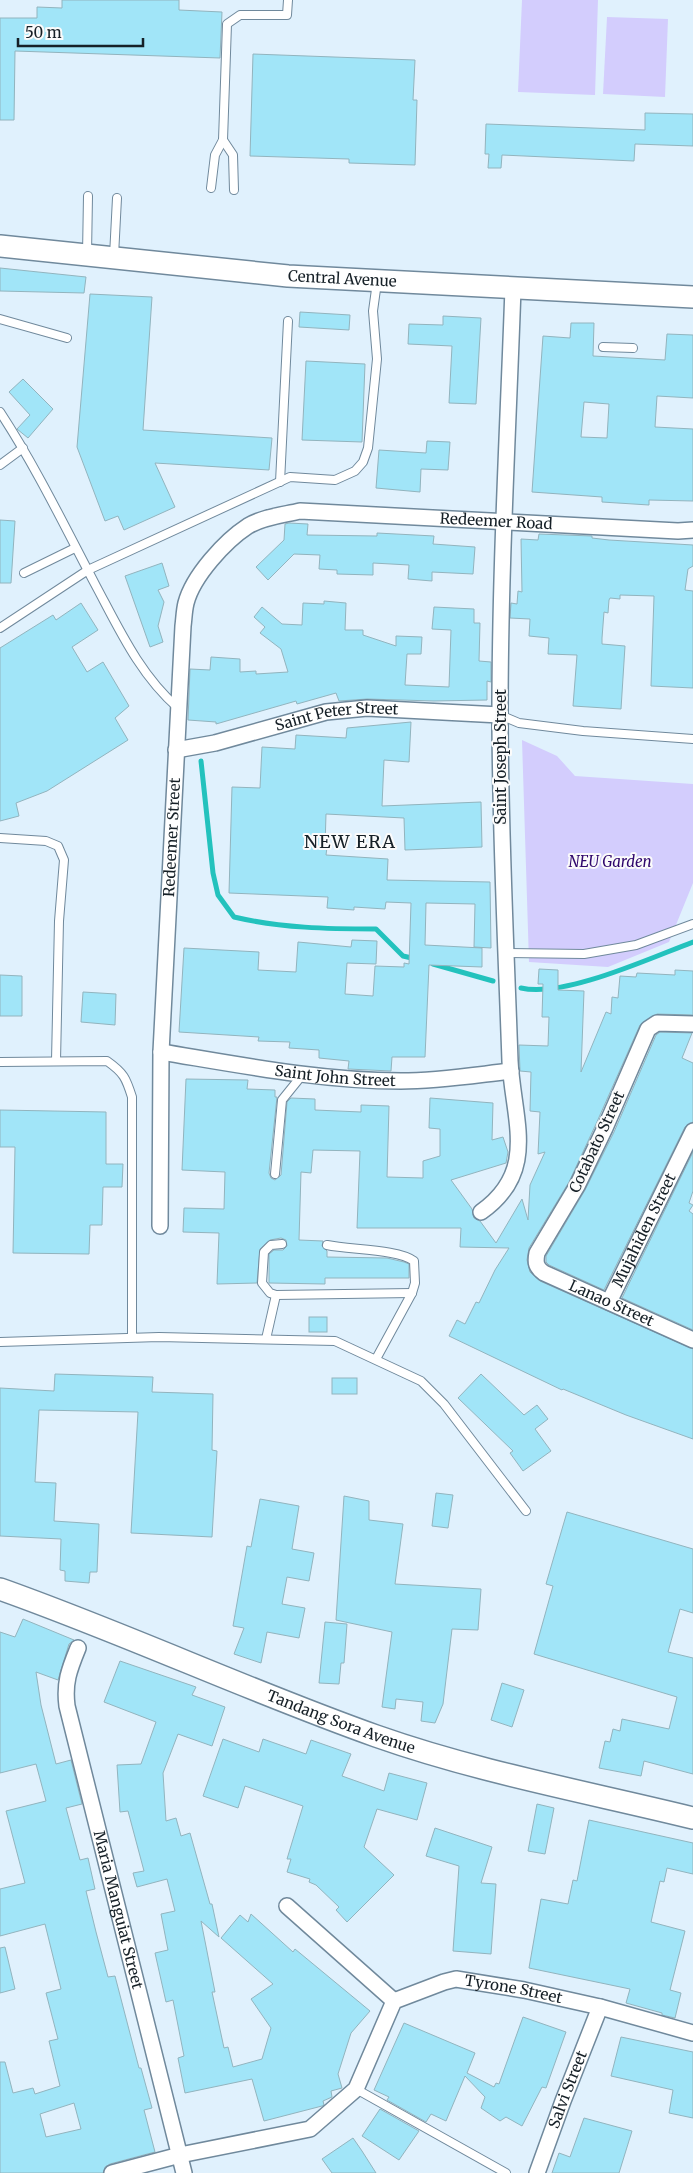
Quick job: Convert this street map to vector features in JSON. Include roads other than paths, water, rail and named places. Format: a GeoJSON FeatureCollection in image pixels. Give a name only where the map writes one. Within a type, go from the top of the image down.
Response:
{"type":"FeatureCollection","features":[{"type":"Feature","properties":{"kind":"main road","name":"Central Avenue"},"geometry":{"type":"LineString","coordinates":[[0,246],[288,276],[690,299]]}},
{"type":"Feature","properties":{"kind":"main road","name":"Tandang Sora Avenue"},"geometry":{"type":"LineString","coordinates":[[0,1589],[291,1704],[407,1746],[458,1761],[693,1818]]}},
{"type":"Feature","properties":{"kind":"street","name":"Saint Joseph Street"},"geometry":{"type":"LineString","coordinates":[[481,1212],[501,1197],[510,1182],[517,1162],[519,1137],[511,1071],[501,838],[500,715],[503,522],[512,288]]}},
{"type":"Feature","properties":{"kind":"street","name":"Redeemer Road"},"geometry":{"type":"LineString","coordinates":[[300,511],[678,531],[693,530]]}},
{"type":"Feature","properties":{"kind":"street","name":"Redeemer Street"},"geometry":{"type":"LineString","coordinates":[[160,1226],[161,1052],[178,708],[186,603],[197,578],[228,542],[249,526],[272,516],[300,511]]}},
{"type":"Feature","properties":{"kind":"street","name":"Saint Peter Street"},"geometry":{"type":"LineString","coordinates":[[176,750],[215,743],[326,712],[367,708],[500,715]]}},
{"type":"Feature","properties":{"kind":"street","name":"Cotabato Street"},"geometry":{"type":"LineString","coordinates":[[535,1261],[537,1253],[588,1165],[648,1029],[658,1023],[693,1024]]}},
{"type":"Feature","properties":{"kind":"street","name":"Saint John Street"},"geometry":{"type":"LineString","coordinates":[[161,1052],[303,1074],[402,1081],[442,1079],[511,1071]]}},
{"type":"Feature","properties":{"kind":"street","name":"Mujahiden Street"},"geometry":{"type":"LineString","coordinates":[[608,1302],[693,1131]]}},
{"type":"Feature","properties":{"kind":"street","name":"Lanao Street"},"geometry":{"type":"LineString","coordinates":[[535,1261],[537,1268],[544,1273],[693,1340]]}},
{"type":"Feature","properties":{"kind":"street","name":"Maria Manguiat Street"},"geometry":{"type":"LineString","coordinates":[[78,1648],[69,1669],[65,1689],[67,1706],[184,2173]]}},
{"type":"Feature","properties":{"kind":"street"},"geometry":{"type":"LineString","coordinates":[[112,2173],[180,2155],[310,2129],[356,2089],[394,2001],[287,1906]]}},
{"type":"Feature","properties":{"kind":"street","name":"Tyrone Street"},"geometry":{"type":"LineString","coordinates":[[394,2001],[456,1979],[524,1990],[693,2033]]}},
{"type":"Feature","properties":{"kind":"street","name":"Salvi Street"},"geometry":{"type":"LineString","coordinates":[[537,2173],[600,2008]]}},
{"type":"Feature","properties":{"kind":"lane"},"geometry":{"type":"LineString","coordinates":[[211,188],[215,155],[223,140],[227,24],[240,15],[287,15],[288,0]]}},
{"type":"Feature","properties":{"kind":"lane"},"geometry":{"type":"LineString","coordinates":[[223,140],[233,155],[234,190]]}},
{"type":"Feature","properties":{"kind":"lane"},"geometry":{"type":"LineString","coordinates":[[86,256],[88,196]]}},
{"type":"Feature","properties":{"kind":"lane"},"geometry":{"type":"LineString","coordinates":[[114,258],[117,198]]}},
{"type":"Feature","properties":{"kind":"lane"},"geometry":{"type":"LineString","coordinates":[[0,628],[88,570],[290,477],[335,480],[355,471],[364,462],[368,448],[376,359],[373,311],[377,282]]}},
{"type":"Feature","properties":{"kind":"lane"},"geometry":{"type":"LineString","coordinates":[[0,319],[67,338]]}},
{"type":"Feature","properties":{"kind":"lane"},"geometry":{"type":"LineString","coordinates":[[280,482],[288,321]]}},
{"type":"Feature","properties":{"kind":"lane"},"geometry":{"type":"LineString","coordinates":[[603,347],[634,348]]}},
{"type":"Feature","properties":{"kind":"lane"},"geometry":{"type":"LineString","coordinates":[[0,412],[23,448],[142,670],[161,693],[178,708]]}},
{"type":"Feature","properties":{"kind":"lane"},"geometry":{"type":"LineString","coordinates":[[0,465],[23,448]]}},
{"type":"Feature","properties":{"kind":"lane"},"geometry":{"type":"LineString","coordinates":[[24,573],[75,548]]}},
{"type":"Feature","properties":{"kind":"lane"},"geometry":{"type":"LineString","coordinates":[[500,715],[519,723],[574,730],[693,739]]}},
{"type":"Feature","properties":{"kind":"lane"},"geometry":{"type":"LineString","coordinates":[[0,838],[46,841],[58,846],[64,860],[59,921],[56,1062]]}},
{"type":"Feature","properties":{"kind":"lane"},"geometry":{"type":"LineString","coordinates":[[506,953],[584,954],[636,945],[693,924]]}},
{"type":"Feature","properties":{"kind":"lane"},"geometry":{"type":"LineString","coordinates":[[0,1062],[107,1061],[122,1071],[127,1080],[132,1097],[132,1337]]}},
{"type":"Feature","properties":{"kind":"lane"},"geometry":{"type":"LineString","coordinates":[[275,1174],[282,1100],[303,1074]]}},
{"type":"Feature","properties":{"kind":"lane"},"geometry":{"type":"LineString","coordinates":[[282,1244],[271,1245],[264,1252],[262,1283],[270,1293],[276,1295],[412,1293]]}},
{"type":"Feature","properties":{"kind":"lane"},"geometry":{"type":"LineString","coordinates":[[327,1245],[346,1249],[399,1254],[408,1256],[414,1262],[415,1283],[412,1293],[376,1359]]}},
{"type":"Feature","properties":{"kind":"lane"},"geometry":{"type":"LineString","coordinates":[[266,1339],[276,1295]]}},
{"type":"Feature","properties":{"kind":"lane"},"geometry":{"type":"LineString","coordinates":[[0,1342],[132,1337],[335,1341],[421,1381],[444,1404],[526,1511]]}},
{"type":"Feature","properties":{"kind":"lane"},"geometry":{"type":"LineString","coordinates":[[356,2089],[506,2173]]}},
{"type":"Feature","properties":{"kind":"waterway"},"geometry":{"type":"LineString","coordinates":[[201,761],[213,873],[218,895],[234,917],[287,926],[376,929],[403,956],[416,959]]}},
{"type":"Feature","properties":{"kind":"waterway"},"geometry":{"type":"LineString","coordinates":[[521,988],[539,990],[583,982],[607,975],[693,942]]}},
{"type":"Feature","properties":{"kind":"waterway"},"geometry":{"type":"LineString","coordinates":[[433,964],[493,981]]}},
{"type":"Feature","properties":{"kind":"district","name":"NEW ERA"},"geometry":{"type":"Point","coordinates":[350,842]}},
{"type":"Feature","properties":{"kind":"park label","name":"NEU Garden"},"geometry":{"type":"Point","coordinates":[610,862]}}]}
